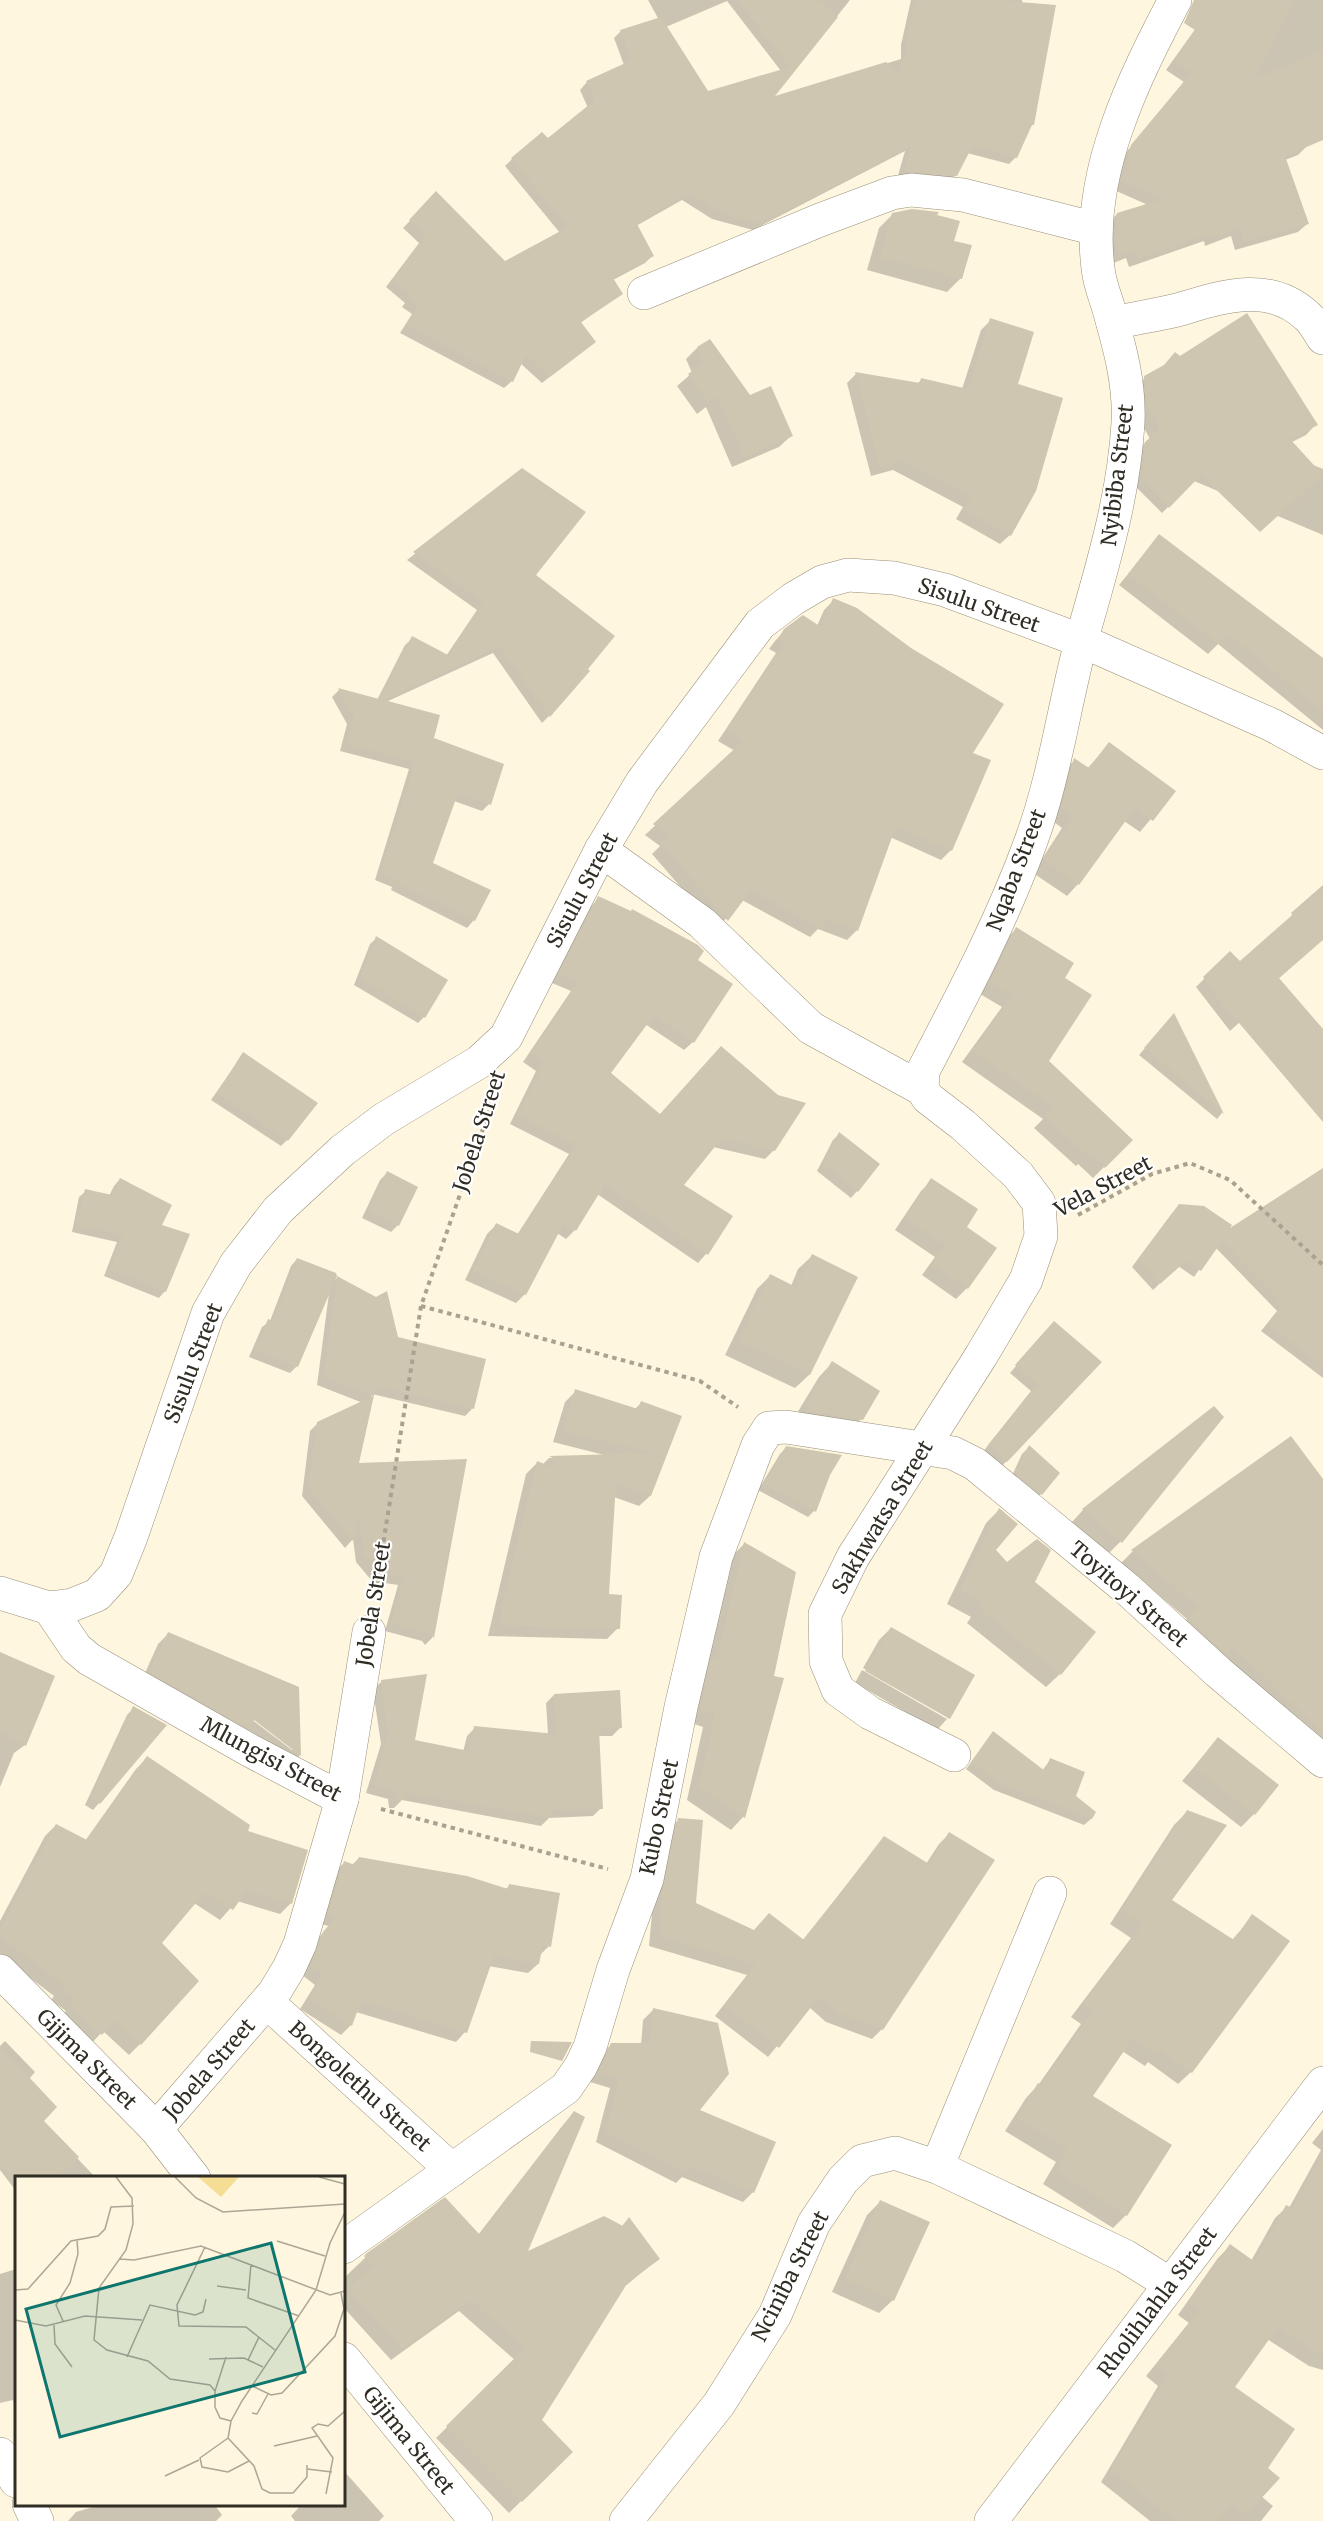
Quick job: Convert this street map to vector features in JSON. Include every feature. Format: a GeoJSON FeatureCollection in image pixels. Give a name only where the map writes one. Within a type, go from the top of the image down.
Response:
{"type":"FeatureCollection","features":[{"type":"Feature","properties":{"kind":"street","name":"Nyibiba Street"},"geometry":{"type":"LineString","coordinates":[[1082,641],[1107,552],[1128,423],[1127,380],[1098,270],[1096,229],[1100,191],[1124,110],[1175,0]]}},
{"type":"Feature","properties":{"kind":"street"},"geometry":{"type":"LineString","coordinates":[[644,293],[830,216],[892,193],[911,190],[963,195],[1096,229]]}},
{"type":"Feature","properties":{"kind":"street"},"geometry":{"type":"LineString","coordinates":[[1113,323],[1178,309],[1222,296],[1258,294],[1288,301],[1309,317],[1323,338]]}},
{"type":"Feature","properties":{"kind":"street","name":"Sisulu Street"},"geometry":{"type":"LineString","coordinates":[[49,1608],[72,1605],[97,1595],[116,1574],[131,1537],[208,1313],[237,1264],[278,1210],[360,1137],[384,1119],[479,1062],[506,1037],[601,850],[642,782],[760,624],[792,599],[822,582],[848,575],[894,578],[945,590],[1082,641],[1272,725],[1323,753]]}},
{"type":"Feature","properties":{"kind":"street","name":"Nqaba Street"},"geometry":{"type":"LineString","coordinates":[[922,1089],[923,1071],[1005,906],[1032,839],[1082,641]]}},
{"type":"Feature","properties":{"kind":"street"},"geometry":{"type":"LineString","coordinates":[[601,850],[702,924],[811,1028],[922,1089],[928,1098],[963,1125],[1018,1175],[1039,1203],[1041,1236]]}},
{"type":"Feature","properties":{"kind":"street","name":"Sakhwatsa Street"},"geometry":{"type":"LineString","coordinates":[[954,1755],[870,1713],[838,1690],[826,1661],[825,1614],[854,1557],[1026,1280],[1041,1236]]}},
{"type":"Feature","properties":{"kind":"street"},"geometry":{"type":"LineString","coordinates":[[769,1428],[786,1427],[923,1449]]}},
{"type":"Feature","properties":{"kind":"street","name":"Kubo Street"},"geometry":{"type":"LineString","coordinates":[[345,2246],[566,2088],[581,2066],[590,2047],[613,1970],[646,1879],[681,1707],[716,1557],[758,1444],[769,1428]]}},
{"type":"Feature","properties":{"kind":"street","name":"Toyitoyi Street"},"geometry":{"type":"LineString","coordinates":[[923,1449],[953,1453],[975,1464],[1126,1588],[1218,1672],[1323,1761]]}},
{"type":"Feature","properties":{"kind":"street"},"geometry":{"type":"LineString","coordinates":[[0,1593],[49,1608]]}},
{"type":"Feature","properties":{"kind":"street","name":"Mlungisi Street"},"geometry":{"type":"LineString","coordinates":[[49,1608],[76,1648],[89,1659],[249,1750],[342,1799]]}},
{"type":"Feature","properties":{"kind":"street","name":"Jobela Street"},"geometry":{"type":"LineString","coordinates":[[156,2129],[267,2002],[289,1968],[300,1944],[342,1799],[369,1632]]}},
{"type":"Feature","properties":{"kind":"street"},"geometry":{"type":"LineString","coordinates":[[938,2167],[1050,1893]]}},
{"type":"Feature","properties":{"kind":"street","name":"Gijima Street"},"geometry":{"type":"LineString","coordinates":[[1,1976],[156,2129],[192,2176]]}},
{"type":"Feature","properties":{"kind":"street","name":"Bongolethu Street"},"geometry":{"type":"LineString","coordinates":[[267,2002],[452,2170]]}},
{"type":"Feature","properties":{"kind":"street","name":"Rholihlahla Street"},"geometry":{"type":"LineString","coordinates":[[991,2521],[1323,2083]]}},
{"type":"Feature","properties":{"kind":"street","name":"Nciniba Street"},"geometry":{"type":"LineString","coordinates":[[626,2521],[719,2404],[775,2314],[814,2223],[843,2180],[862,2161],[895,2153],[938,2167],[1115,2251],[1170,2284]]}},
{"type":"Feature","properties":{"kind":"street","name":"Gijima Street"},"geometry":{"type":"LineString","coordinates":[[345,2360],[476,2521]]}},
{"type":"Feature","properties":{"kind":"street"},"geometry":{"type":"LineString","coordinates":[[0,2454],[15,2479]]}},
{"type":"Feature","properties":{"kind":"street"},"geometry":{"type":"LineString","coordinates":[[30,2506],[37,2521]]}},
{"type":"Feature","properties":{"kind":"path","name":"Jobela Street"},"geometry":{"type":"LineString","coordinates":[[369,1632],[421,1306],[495,1093],[506,1037]]}},
{"type":"Feature","properties":{"kind":"path","name":"Vela Street"},"geometry":{"type":"LineString","coordinates":[[1041,1236],[1152,1174],[1190,1163],[1230,1180],[1323,1265]]}},
{"type":"Feature","properties":{"kind":"path"},"geometry":{"type":"LineString","coordinates":[[421,1306],[700,1381],[769,1428]]}},
{"type":"Feature","properties":{"kind":"path","name":"Mlungisi Street"},"geometry":{"type":"LineString","coordinates":[[342,1799],[646,1879]]}},
{"type":"Feature","properties":{"kind":"building"},"geometry":{"type":"Polygon","coordinates":[[[738,0],[819,0],[838,17],[775,96],[886,62],[899,73],[902,57],[907,55],[907,36],[916,0],[996,0],[1056,5],[1034,125],[1017,158],[973,145],[957,176],[904,172],[911,146],[762,224],[719,212],[690,193],[637,224],[654,256],[613,278],[623,294],[581,322],[596,342],[550,377],[526,355],[513,382],[406,325],[418,306],[408,299],[411,295],[392,280],[426,235],[409,220],[436,191],[505,261],[568,227],[511,158],[542,132],[548,138],[595,100],[586,81],[632,60],[620,30],[661,17],[708,91],[790,67],[738,0]]]}},
{"type":"Feature","properties":{"kind":"building"},"geometry":{"type":"Polygon","coordinates":[[[1194,0],[1295,0],[1253,79],[1323,51],[1323,140],[1285,156],[1309,224],[1244,242],[1240,228],[1214,238],[1212,233],[1138,259],[1135,250],[1120,256],[1116,244],[1117,213],[1163,199],[1122,181],[1131,145],[1191,73],[1174,61],[1195,30],[1184,23],[1194,0]]]}},
{"type":"Feature","properties":{"kind":"building"},"geometry":{"type":"Polygon","coordinates":[[[912,209],[939,212],[937,215],[960,221],[954,241],[972,245],[962,279],[880,257],[892,213],[912,209]]]}},
{"type":"Feature","properties":{"kind":"building"},"geometry":{"type":"Polygon","coordinates":[[[1247,313],[1318,425],[1290,439],[1323,475],[1260,532],[1201,475],[1169,508],[1141,479],[1145,442],[1160,429],[1147,405],[1144,376],[1164,365],[1175,352],[1180,356],[1247,313]]]}},
{"type":"Feature","properties":{"kind":"building"},"geometry":{"type":"Polygon","coordinates":[[[990,318],[1034,332],[1018,384],[1063,398],[1036,491],[1011,536],[964,510],[971,497],[903,461],[880,468],[855,372],[920,383],[921,378],[968,389],[990,318]]]}},
{"type":"Feature","properties":{"kind":"building"},"geometry":{"type":"Polygon","coordinates":[[[710,339],[750,395],[771,386],[793,436],[744,457],[718,397],[708,403],[688,374],[703,363],[697,347],[710,339]]]}},
{"type":"Feature","properties":{"kind":"building"},"geometry":{"type":"Polygon","coordinates":[[[522,468],[586,512],[536,575],[615,636],[588,669],[590,671],[550,717],[500,646],[384,700],[440,715],[434,738],[504,764],[491,805],[458,793],[433,863],[491,890],[475,921],[397,883],[398,880],[381,872],[415,762],[347,744],[354,716],[338,688],[379,699],[412,636],[448,655],[483,602],[413,552],[522,468]]]}},
{"type":"Feature","properties":{"kind":"building"},"geometry":{"type":"Polygon","coordinates":[[[1159,534],[1323,658],[1323,711],[1227,633],[1220,645],[1128,574],[1159,534]]]}},
{"type":"Feature","properties":{"kind":"building"},"geometry":{"type":"Polygon","coordinates":[[[833,598],[857,608],[911,648],[1004,704],[973,753],[991,760],[952,851],[896,826],[858,931],[827,919],[821,929],[751,890],[728,921],[661,843],[669,836],[653,824],[743,741],[727,731],[784,643],[778,639],[784,629],[803,615],[821,627],[833,598]]]}},
{"type":"Feature","properties":{"kind":"building"},"geometry":{"type":"Polygon","coordinates":[[[1109,742],[1176,791],[1153,821],[1135,808],[1079,885],[1044,860],[1073,816],[1061,807],[1074,758],[1089,768],[1109,742]]]}},
{"type":"Feature","properties":{"kind":"building"},"geometry":{"type":"Polygon","coordinates":[[[1323,888],[1323,940],[1279,978],[1323,1029],[1323,1122],[1217,997],[1203,977],[1230,951],[1240,961],[1323,888]]]}},
{"type":"Feature","properties":{"kind":"building"},"geometry":{"type":"Polygon","coordinates":[[[598,896],[631,911],[632,909],[698,945],[704,951],[698,960],[733,984],[694,1043],[654,1015],[611,1073],[660,1114],[721,1046],[778,1095],[806,1103],[775,1151],[722,1138],[684,1185],[733,1216],[708,1255],[605,1184],[576,1231],[564,1223],[526,1295],[473,1271],[496,1223],[519,1234],[576,1145],[518,1115],[544,1062],[531,1053],[579,982],[559,974],[598,896]]]}},
{"type":"Feature","properties":{"kind":"building"},"geometry":{"type":"Polygon","coordinates":[[[1016,927],[1074,963],[1065,978],[1092,995],[1049,1061],[1133,1140],[1105,1168],[1091,1154],[1088,1156],[1044,1116],[1053,1107],[973,1051],[1012,996],[990,982],[1016,927]]]}},
{"type":"Feature","properties":{"kind":"building"},"geometry":{"type":"Polygon","coordinates":[[[376,936],[448,980],[425,1018],[360,978],[376,936]]]}},
{"type":"Feature","properties":{"kind":"building"},"geometry":{"type":"Polygon","coordinates":[[[1174,1013],[1224,1114],[1144,1048],[1174,1013]]]}},
{"type":"Feature","properties":{"kind":"building"},"geometry":{"type":"Polygon","coordinates":[[[243,1052],[318,1103],[288,1141],[217,1093],[243,1052]]]}},
{"type":"Feature","properties":{"kind":"building"},"geometry":{"type":"Polygon","coordinates":[[[839,1132],[880,1164],[858,1192],[823,1164],[839,1132]]]}},
{"type":"Feature","properties":{"kind":"building"},"geometry":{"type":"Polygon","coordinates":[[[1323,1168],[1323,1366],[1267,1324],[1283,1304],[1222,1241],[1201,1271],[1186,1261],[1160,1284],[1138,1259],[1179,1204],[1204,1206],[1232,1225],[1230,1228],[1323,1168]]]}},
{"type":"Feature","properties":{"kind":"building"},"geometry":{"type":"Polygon","coordinates":[[[387,1171],[418,1187],[399,1226],[368,1211],[387,1171]]]}},
{"type":"Feature","properties":{"kind":"building"},"geometry":{"type":"Polygon","coordinates":[[[120,1178],[172,1205],[162,1225],[190,1234],[166,1292],[110,1269],[123,1235],[77,1225],[85,1189],[112,1195],[120,1178]]]}},
{"type":"Feature","properties":{"kind":"building"},"geometry":{"type":"Polygon","coordinates":[[[931,1178],[978,1209],[967,1227],[997,1248],[968,1289],[932,1264],[945,1245],[905,1218],[931,1178]]]}},
{"type":"Feature","properties":{"kind":"building"},"geometry":{"type":"Polygon","coordinates":[[[812,1254],[858,1277],[810,1375],[738,1341],[770,1274],[796,1287],[812,1254]]]}},
{"type":"Feature","properties":{"kind":"building"},"geometry":{"type":"Polygon","coordinates":[[[297,1258],[336,1273],[337,1276],[298,1367],[255,1350],[268,1319],[273,1321],[297,1258]]]}},
{"type":"Feature","properties":{"kind":"building"},"geometry":{"type":"Polygon","coordinates":[[[337,1276],[376,1297],[387,1291],[398,1337],[486,1359],[474,1409],[376,1386],[359,1463],[467,1459],[434,1638],[430,1634],[391,1623],[404,1577],[380,1574],[364,1554],[359,1519],[353,1541],[308,1488],[317,1422],[373,1396],[324,1377],[337,1276]]]}},
{"type":"Feature","properties":{"kind":"building"},"geometry":{"type":"Polygon","coordinates":[[[1054,1321],[1102,1362],[1007,1462],[988,1445],[1037,1384],[1015,1365],[1054,1321]]]}},
{"type":"Feature","properties":{"kind":"building"},"geometry":{"type":"Polygon","coordinates":[[[832,1361],[880,1391],[863,1420],[807,1411],[810,1406],[806,1404],[832,1361]]]}},
{"type":"Feature","properties":{"kind":"building"},"geometry":{"type":"Polygon","coordinates":[[[575,1389],[638,1409],[641,1401],[682,1416],[651,1496],[616,1483],[609,1594],[622,1595],[620,1629],[498,1625],[537,1461],[552,1467],[555,1459],[549,1456],[654,1453],[563,1431],[575,1389]]]}},
{"type":"Feature","properties":{"kind":"building"},"geometry":{"type":"Polygon","coordinates":[[[1214,1406],[1224,1417],[1122,1543],[1082,1509],[1214,1406]]]}},
{"type":"Feature","properties":{"kind":"building"},"geometry":{"type":"Polygon","coordinates":[[[1291,1436],[1323,1479],[1323,1733],[1233,1647],[1226,1654],[1187,1618],[1198,1607],[1131,1550],[1291,1436]]]}},
{"type":"Feature","properties":{"kind":"building"},"geometry":{"type":"Polygon","coordinates":[[[1029,1445],[1060,1473],[1042,1495],[1015,1473],[1029,1445]]]}},
{"type":"Feature","properties":{"kind":"building"},"geometry":{"type":"Polygon","coordinates":[[[786,1446],[842,1455],[830,1475],[816,1512],[764,1484],[786,1446]]]}},
{"type":"Feature","properties":{"kind":"building"},"geometry":{"type":"Polygon","coordinates":[[[999,1508],[1018,1524],[996,1550],[1007,1562],[1037,1539],[1051,1550],[1035,1582],[1096,1632],[1061,1675],[980,1609],[984,1603],[960,1590],[999,1508]]]}},
{"type":"Feature","properties":{"kind":"building"},"geometry":{"type":"Polygon","coordinates":[[[744,1542],[796,1572],[774,1676],[784,1678],[745,1818],[699,1787],[715,1714],[700,1709],[712,1657],[717,1659],[744,1542]]]}},
{"type":"Feature","properties":{"kind":"building"},"geometry":{"type":"Polygon","coordinates":[[[891,1627],[975,1675],[950,1719],[865,1671],[891,1627]]]}},
{"type":"Feature","properties":{"kind":"building"},"geometry":{"type":"Polygon","coordinates":[[[168,1632],[299,1687],[301,1756],[254,1720],[250,1729],[149,1672],[168,1632]]]}},
{"type":"Feature","properties":{"kind":"building"},"geometry":{"type":"Polygon","coordinates":[[[0,1652],[55,1676],[26,1746],[0,1732],[0,1652]]]}},
{"type":"Feature","properties":{"kind":"building"},"geometry":{"type":"Polygon","coordinates":[[[427,1674],[415,1740],[469,1751],[474,1726],[556,1734],[554,1694],[620,1690],[622,1728],[599,1729],[603,1809],[552,1810],[550,1818],[410,1793],[405,1794],[404,1800],[397,1800],[396,1791],[374,1785],[388,1735],[381,1680],[427,1674]]]}},
{"type":"Feature","properties":{"kind":"building"},"geometry":{"type":"Polygon","coordinates":[[[133,1706],[167,1725],[100,1804],[90,1798],[133,1706]]]}},
{"type":"Feature","properties":{"kind":"building"},"geometry":{"type":"Polygon","coordinates":[[[993,1731],[1045,1771],[1050,1758],[1085,1772],[1076,1796],[1096,1812],[1092,1819],[1001,1784],[971,1762],[993,1731]]]}},
{"type":"Feature","properties":{"kind":"building"},"geometry":{"type":"Polygon","coordinates":[[[1218,1737],[1279,1785],[1255,1815],[1194,1767],[1218,1737]]]}},
{"type":"Feature","properties":{"kind":"building"},"geometry":{"type":"Polygon","coordinates":[[[147,1756],[250,1825],[248,1831],[308,1850],[292,1904],[247,1890],[233,1910],[205,1892],[162,1943],[199,1981],[141,2045],[115,2021],[102,2035],[69,2006],[76,1999],[61,1989],[64,1985],[0,1936],[0,1929],[56,1824],[87,1840],[147,1756]]]}},
{"type":"Feature","properties":{"kind":"building"},"geometry":{"type":"Polygon","coordinates":[[[1187,1810],[1227,1825],[1172,1900],[1234,1940],[1252,1914],[1290,1941],[1192,2073],[1161,2050],[1158,2054],[1133,2038],[1093,2096],[1172,2145],[1127,2216],[1055,2170],[1068,2149],[1017,2118],[1038,2083],[1041,2085],[1093,2011],[1083,2003],[1143,1924],[1121,1911],[1187,1810]]]}},
{"type":"Feature","properties":{"kind":"building"},"geometry":{"type":"Polygon","coordinates":[[[678,1818],[703,1820],[696,1903],[754,1930],[769,1913],[804,1940],[884,1836],[929,1864],[949,1832],[995,1860],[883,2030],[837,2012],[819,1997],[779,2048],[724,2005],[756,1965],[659,1936],[662,1892],[678,1818]]]}},
{"type":"Feature","properties":{"kind":"building"},"geometry":{"type":"Polygon","coordinates":[[[359,1857],[467,1876],[508,1889],[509,1884],[560,1893],[551,1947],[543,1945],[539,1964],[494,1956],[467,2033],[361,2001],[352,2026],[309,1999],[323,1975],[311,1965],[323,1932],[336,1917],[328,1914],[344,1861],[355,1865],[359,1857]]]}},
{"type":"Feature","properties":{"kind":"building"},"geometry":{"type":"Polygon","coordinates":[[[653,2008],[718,2023],[729,2074],[700,2110],[776,2142],[754,2193],[692,2167],[687,2173],[605,2132],[619,2078],[599,2072],[611,2043],[650,2043],[653,2008]]]}},
{"type":"Feature","properties":{"kind":"building"},"geometry":{"type":"Polygon","coordinates":[[[531,2041],[572,2042],[562,2061],[530,2052],[531,2041]]]}},
{"type":"Feature","properties":{"kind":"building"},"geometry":{"type":"Polygon","coordinates":[[[0,2046],[57,2107],[44,2121],[79,2157],[60,2176],[15,2176],[13,2178],[0,2164],[0,2046]]]}},
{"type":"Feature","properties":{"kind":"building"},"geometry":{"type":"Polygon","coordinates":[[[574,2111],[585,2117],[528,2251],[604,2216],[623,2226],[629,2217],[660,2259],[624,2285],[625,2287],[542,2420],[573,2452],[522,2502],[446,2426],[525,2348],[471,2300],[403,2349],[348,2289],[373,2265],[364,2256],[367,2253],[445,2197],[480,2235],[574,2111]]]}},
{"type":"Feature","properties":{"kind":"building"},"geometry":{"type":"Polygon","coordinates":[[[1323,2153],[1323,2356],[1278,2327],[1235,2387],[1295,2429],[1268,2468],[1280,2478],[1246,2515],[1232,2504],[1218,2521],[1176,2521],[1111,2469],[1169,2374],[1156,2364],[1199,2310],[1188,2303],[1230,2244],[1255,2262],[1286,2205],[1293,2208],[1323,2153]]]}},
{"type":"Feature","properties":{"kind":"building"},"geometry":{"type":"Polygon","coordinates":[[[880,2200],[930,2222],[894,2301],[845,2278],[880,2200]]]}}]}
